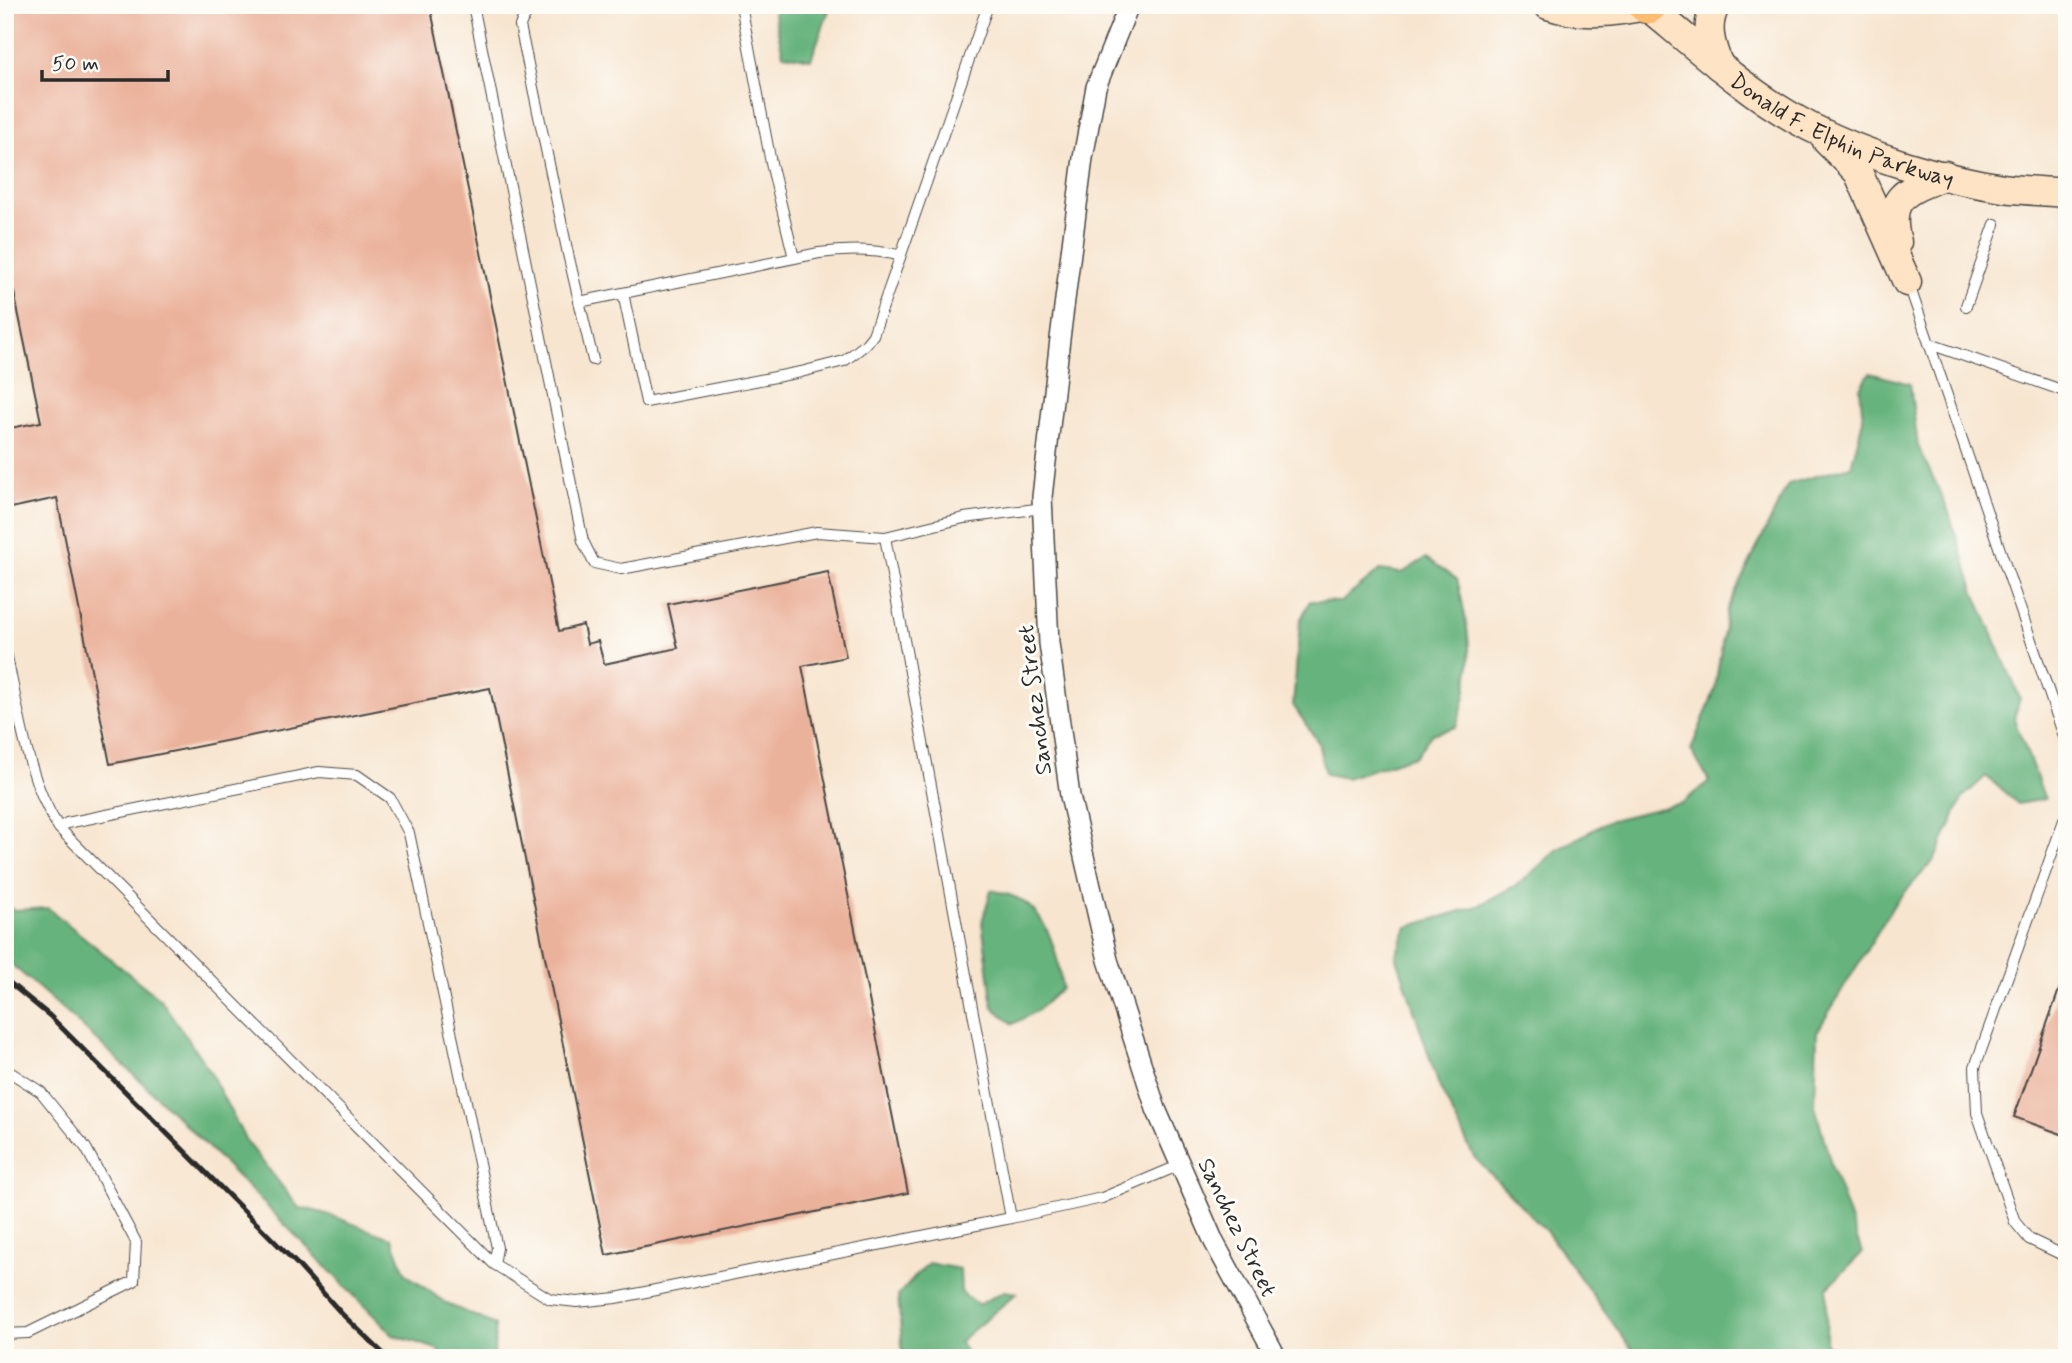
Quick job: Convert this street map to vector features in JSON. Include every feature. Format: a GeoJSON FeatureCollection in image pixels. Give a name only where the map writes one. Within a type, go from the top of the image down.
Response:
{"type":"FeatureCollection","features":[{"type":"Feature","properties":{"kind":"street","name":"Sanchez Street"},"geometry":{"type":"LineString","coordinates":[[1129,5],[1097,87],[1083,159],[1060,340],[1043,508],[1049,643],[1070,796],[1108,960],[1156,1109],[1214,1242],[1277,1358]]}},
{"type":"Feature","properties":{"kind":"street"},"geometry":{"type":"LineString","coordinates":[[1548,5],[1565,11],[1607,14],[1648,5]]}},
{"type":"Feature","properties":{"kind":"street","name":"Donald F. Elphin Parkway"},"geometry":{"type":"LineString","coordinates":[[1648,5],[1719,66],[1808,126],[1862,150],[1945,175],[2003,187],[2067,193]]}},
{"type":"Feature","properties":{"kind":"street"},"geometry":{"type":"LineString","coordinates":[[1716,5],[1709,31],[1719,66]]}},
{"type":"Feature","properties":{"kind":"street"},"geometry":{"type":"LineString","coordinates":[[1808,126],[1858,172],[1908,282]]}},
{"type":"Feature","properties":{"kind":"street"},"geometry":{"type":"LineString","coordinates":[[1908,282],[1893,226],[1892,211],[1900,197],[1945,175]]}},
{"type":"Feature","properties":{"kind":"lane"},"geometry":{"type":"LineString","coordinates":[[473,5],[583,541],[594,563],[621,569],[817,532],[885,537],[964,518],[1043,508]]}},
{"type":"Feature","properties":{"kind":"lane"},"geometry":{"type":"LineString","coordinates":[[557,5],[530,10],[523,16],[520,26],[593,360]]}},
{"type":"Feature","properties":{"kind":"lane"},"geometry":{"type":"LineString","coordinates":[[741,5],[778,197],[794,258]]}},
{"type":"Feature","properties":{"kind":"lane"},"geometry":{"type":"LineString","coordinates":[[623,293],[646,402],[844,361],[865,345],[873,335],[988,5]]}},
{"type":"Feature","properties":{"kind":"lane"},"geometry":{"type":"LineString","coordinates":[[1966,306],[1995,224]]}},
{"type":"Feature","properties":{"kind":"lane"},"geometry":{"type":"LineString","coordinates":[[579,302],[848,249],[870,249],[899,255]]}},
{"type":"Feature","properties":{"kind":"lane"},"geometry":{"type":"LineString","coordinates":[[1908,282],[2067,745]]}},
{"type":"Feature","properties":{"kind":"lane"},"geometry":{"type":"LineString","coordinates":[[1930,344],[2067,392]]}},
{"type":"Feature","properties":{"kind":"lane"},"geometry":{"type":"LineString","coordinates":[[885,537],[1012,1218]]}},
{"type":"Feature","properties":{"kind":"lane"},"geometry":{"type":"LineString","coordinates":[[5,648],[33,775],[45,807],[58,828],[494,1264],[550,1299],[577,1302],[615,1298],[1012,1218],[1102,1198],[1180,1165]]}},
{"type":"Feature","properties":{"kind":"lane"},"geometry":{"type":"LineString","coordinates":[[58,828],[66,823],[319,772],[357,775],[390,797],[409,833],[497,1248],[494,1264]]}},
{"type":"Feature","properties":{"kind":"lane"},"geometry":{"type":"LineString","coordinates":[[2067,812],[1975,1067],[1974,1087],[1978,1113],[2015,1222],[2029,1239],[2067,1258]]}},
{"type":"Feature","properties":{"kind":"lane"},"geometry":{"type":"LineString","coordinates":[[5,1069],[41,1092],[86,1148],[136,1242],[134,1281],[28,1333],[5,1334]]}},
{"type":"Feature","properties":{"kind":"green space"},"geometry":{"type":"Polygon","coordinates":[[[772,5],[831,5],[811,59],[783,54],[772,5]]]}},
{"type":"Feature","properties":{"kind":"green space"},"geometry":{"type":"Polygon","coordinates":[[[1870,373],[1910,384],[1918,446],[1948,510],[1975,593],[2020,698],[2014,719],[2045,799],[2018,804],[1986,776],[1963,797],[1935,859],[1895,903],[1817,1032],[1815,1106],[1832,1168],[1862,1253],[1827,1288],[1826,1343],[1833,1358],[1638,1358],[1547,1232],[1474,1157],[1439,1086],[1396,955],[1407,927],[1478,906],[1520,883],[1558,849],[1611,820],[1682,803],[1709,781],[1691,750],[1715,689],[1727,609],[1788,484],[1851,466],[1863,420],[1860,388],[1870,373]]]}},
{"type":"Feature","properties":{"kind":"green space"},"geometry":{"type":"Polygon","coordinates":[[[1426,558],[1457,579],[1466,618],[1469,670],[1456,727],[1432,734],[1415,756],[1346,778],[1325,774],[1318,742],[1293,705],[1300,621],[1310,601],[1341,602],[1380,570],[1402,573],[1426,558]]]}},
{"type":"Feature","properties":{"kind":"green space"},"geometry":{"type":"Polygon","coordinates":[[[991,890],[1017,898],[1037,915],[1050,937],[1060,975],[1062,988],[1038,1010],[1013,1024],[993,1007],[982,922],[991,890]]]}},
{"type":"Feature","properties":{"kind":"green space"},"geometry":{"type":"Polygon","coordinates":[[[5,906],[14,910],[48,908],[161,1000],[209,1070],[245,1139],[299,1208],[323,1213],[392,1238],[406,1274],[447,1304],[495,1325],[494,1358],[443,1358],[437,1349],[393,1335],[155,1095],[5,959],[5,906]]]}},
{"type":"Feature","properties":{"kind":"green space"},"geometry":{"type":"Polygon","coordinates":[[[928,1263],[960,1269],[961,1292],[978,1305],[1004,1291],[1017,1293],[959,1342],[970,1358],[903,1358],[898,1295],[928,1263]]]}},
{"type":"Feature","properties":{"kind":"building"},"geometry":{"type":"Polygon","coordinates":[[[5,5],[430,5],[559,631],[583,625],[587,644],[598,641],[604,664],[678,648],[668,604],[828,572],[846,657],[802,666],[908,1193],[606,1255],[490,688],[110,764],[57,498],[11,508],[5,479],[5,429],[41,422],[5,249],[5,5]]]}},
{"type":"Feature","properties":{"kind":"building"},"geometry":{"type":"Polygon","coordinates":[[[2067,973],[2067,1136],[2014,1117],[2067,973]]]}},
{"type":"Feature","properties":{"kind":"railway"},"geometry":{"type":"LineString","coordinates":[[5,979],[50,1016],[388,1358]]}}]}
